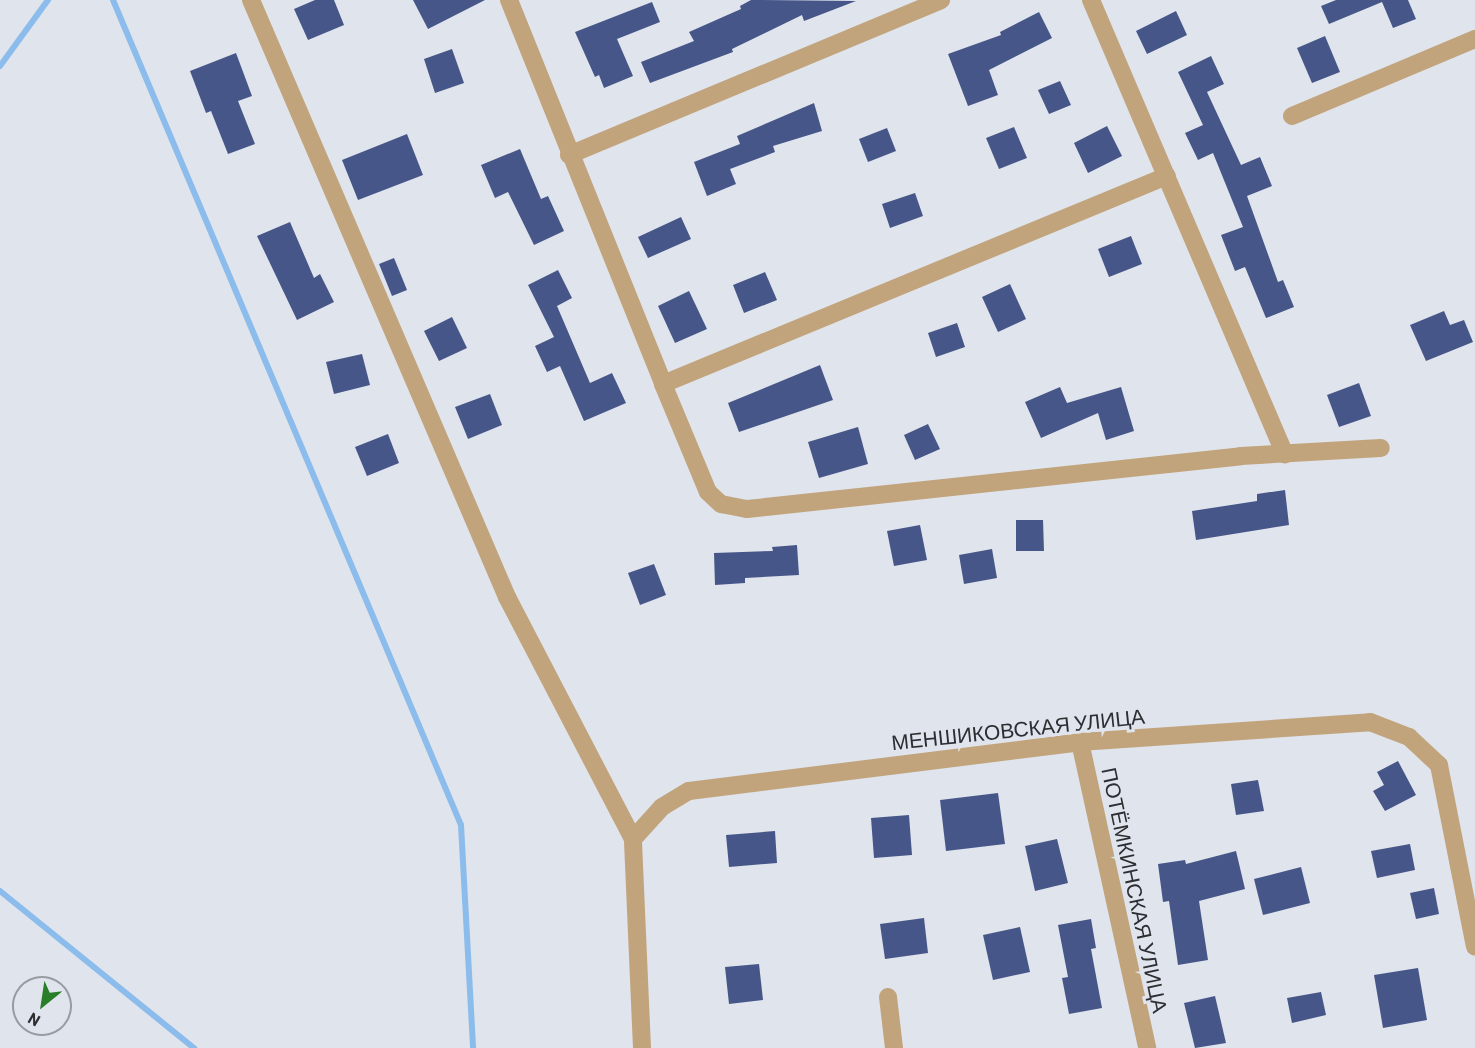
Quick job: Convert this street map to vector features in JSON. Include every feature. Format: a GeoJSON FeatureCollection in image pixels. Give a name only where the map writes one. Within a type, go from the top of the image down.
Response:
{"type":"FeatureCollection","features":[{"type":"Feature","properties":{"kind":"street"},"geometry":{"type":"LineString","coordinates":[[251,0],[507,597],[633,839],[642,1048]]}},
{"type":"Feature","properties":{"kind":"street"},"geometry":{"type":"LineString","coordinates":[[509,0],[569,156],[708,492],[722,504],[747,509],[1284,454],[1381,448]]}},
{"type":"Feature","properties":{"kind":"street"},"geometry":{"type":"LineString","coordinates":[[569,156],[941,0]]}},
{"type":"Feature","properties":{"kind":"street"},"geometry":{"type":"LineString","coordinates":[[1090,0],[1284,454]]}},
{"type":"Feature","properties":{"kind":"street"},"geometry":{"type":"LineString","coordinates":[[1292,116],[1475,39]]}},
{"type":"Feature","properties":{"kind":"street"},"geometry":{"type":"LineString","coordinates":[[663,384],[1167,176]]}},
{"type":"Feature","properties":{"kind":"street","name":"МЕНШИКОВСКАЯ УЛИЦА"},"geometry":{"type":"LineString","coordinates":[[633,839],[662,807],[689,791],[1080,742],[1370,722],[1409,737],[1439,765],[1475,946]]}},
{"type":"Feature","properties":{"kind":"street","name":"ПОТЁМКИНСКАЯ УЛИЦА"},"geometry":{"type":"LineString","coordinates":[[1080,742],[1147,1048]]}},
{"type":"Feature","properties":{"kind":"street"},"geometry":{"type":"LineString","coordinates":[[888,997],[894,1048]]}},
{"type":"Feature","properties":{"kind":"building"},"geometry":{"type":"Polygon","coordinates":[[[315,0],[334,0],[344,25],[308,40],[294,9],[315,0]]]}},
{"type":"Feature","properties":{"kind":"building"},"geometry":{"type":"Polygon","coordinates":[[[413,0],[485,0],[428,29],[413,0]]]}},
{"type":"Feature","properties":{"kind":"building"},"geometry":{"type":"Polygon","coordinates":[[[751,0],[856,1],[804,21],[802,15],[732,49],[733,52],[650,83],[641,62],[694,41],[689,32],[741,9],[740,6],[751,0]]]}},
{"type":"Feature","properties":{"kind":"building"},"geometry":{"type":"Polygon","coordinates":[[[1336,0],[1408,0],[1416,19],[1393,28],[1382,2],[1329,24],[1321,6],[1336,0]]]}},
{"type":"Feature","properties":{"kind":"building"},"geometry":{"type":"Polygon","coordinates":[[[652,2],[660,22],[617,39],[633,76],[604,88],[599,75],[595,77],[575,32],[652,2]]]}},
{"type":"Feature","properties":{"kind":"building"},"geometry":{"type":"Polygon","coordinates":[[[1176,11],[1187,35],[1147,54],[1136,31],[1176,11]]]}},
{"type":"Feature","properties":{"kind":"building"},"geometry":{"type":"Polygon","coordinates":[[[1039,12],[1052,38],[989,70],[998,95],[968,106],[948,54],[1001,35],[1000,32],[1039,12]]]}},
{"type":"Feature","properties":{"kind":"building"},"geometry":{"type":"Polygon","coordinates":[[[1325,36],[1340,72],[1312,83],[1297,48],[1325,36]]]}},
{"type":"Feature","properties":{"kind":"building"},"geometry":{"type":"Polygon","coordinates":[[[452,49],[464,83],[435,93],[424,59],[452,49]]]}},
{"type":"Feature","properties":{"kind":"building"},"geometry":{"type":"Polygon","coordinates":[[[236,53],[252,96],[238,101],[255,144],[228,154],[211,111],[206,113],[190,71],[236,53]]]}},
{"type":"Feature","properties":{"kind":"building"},"geometry":{"type":"Polygon","coordinates":[[[1211,56],[1224,84],[1207,92],[1241,165],[1260,157],[1272,186],[1247,196],[1278,282],[1283,280],[1294,307],[1266,318],[1245,267],[1235,271],[1221,235],[1243,227],[1213,153],[1198,160],[1185,133],[1203,125],[1178,72],[1211,56]]]}},
{"type":"Feature","properties":{"kind":"building"},"geometry":{"type":"Polygon","coordinates":[[[1060,81],[1071,105],[1049,114],[1038,90],[1060,81]]]}},
{"type":"Feature","properties":{"kind":"building"},"geometry":{"type":"Polygon","coordinates":[[[814,103],[822,131],[773,146],[775,152],[730,169],[736,184],[707,196],[694,162],[740,144],[737,136],[814,103]]]}},
{"type":"Feature","properties":{"kind":"building"},"geometry":{"type":"Polygon","coordinates":[[[1107,126],[1122,156],[1088,173],[1074,143],[1107,126]]]}},
{"type":"Feature","properties":{"kind":"building"},"geometry":{"type":"Polygon","coordinates":[[[1014,127],[1027,158],[999,169],[986,138],[1014,127]]]}},
{"type":"Feature","properties":{"kind":"building"},"geometry":{"type":"Polygon","coordinates":[[[887,128],[896,151],[868,162],[859,139],[887,128]]]}},
{"type":"Feature","properties":{"kind":"building"},"geometry":{"type":"Polygon","coordinates":[[[407,134],[423,175],[358,200],[342,160],[407,134]]]}},
{"type":"Feature","properties":{"kind":"building"},"geometry":{"type":"Polygon","coordinates":[[[520,149],[541,199],[548,196],[564,231],[534,245],[508,192],[495,198],[481,165],[520,149]]]}},
{"type":"Feature","properties":{"kind":"building"},"geometry":{"type":"Polygon","coordinates":[[[915,193],[923,216],[890,228],[882,204],[915,193]]]}},
{"type":"Feature","properties":{"kind":"building"},"geometry":{"type":"Polygon","coordinates":[[[681,217],[691,239],[648,258],[638,237],[681,217]]]}},
{"type":"Feature","properties":{"kind":"building"},"geometry":{"type":"Polygon","coordinates":[[[290,222],[314,278],[320,274],[334,302],[297,320],[257,236],[290,222]]]}},
{"type":"Feature","properties":{"kind":"building"},"geometry":{"type":"Polygon","coordinates":[[[1131,236],[1142,264],[1109,277],[1098,249],[1131,236]]]}},
{"type":"Feature","properties":{"kind":"building"},"geometry":{"type":"Polygon","coordinates":[[[394,258],[407,290],[392,296],[379,264],[394,258]]]}},
{"type":"Feature","properties":{"kind":"building"},"geometry":{"type":"Polygon","coordinates":[[[558,270],[572,298],[557,306],[590,383],[612,373],[626,403],[584,421],[560,366],[547,372],[535,346],[554,337],[528,285],[558,270]]]}},
{"type":"Feature","properties":{"kind":"building"},"geometry":{"type":"Polygon","coordinates":[[[765,272],[777,300],[744,313],[733,285],[765,272]]]}},
{"type":"Feature","properties":{"kind":"building"},"geometry":{"type":"Polygon","coordinates":[[[1010,284],[1026,319],[998,332],[982,297],[1010,284]]]}},
{"type":"Feature","properties":{"kind":"building"},"geometry":{"type":"Polygon","coordinates":[[[689,291],[707,329],[675,343],[658,306],[689,291]]]}},
{"type":"Feature","properties":{"kind":"building"},"geometry":{"type":"Polygon","coordinates":[[[1444,311],[1450,325],[1464,320],[1473,342],[1426,361],[1410,325],[1444,311]]]}},
{"type":"Feature","properties":{"kind":"building"},"geometry":{"type":"Polygon","coordinates":[[[452,317],[467,348],[439,361],[424,331],[452,317]]]}},
{"type":"Feature","properties":{"kind":"building"},"geometry":{"type":"Polygon","coordinates":[[[957,323],[965,347],[936,357],[928,333],[957,323]]]}},
{"type":"Feature","properties":{"kind":"building"},"geometry":{"type":"Polygon","coordinates":[[[362,354],[370,385],[334,394],[326,362],[362,354]]]}},
{"type":"Feature","properties":{"kind":"building"},"geometry":{"type":"Polygon","coordinates":[[[820,365],[833,400],[739,432],[728,403],[820,365]]]}},
{"type":"Feature","properties":{"kind":"building"},"geometry":{"type":"Polygon","coordinates":[[[1359,383],[1371,416],[1339,427],[1327,395],[1359,383]]]}},
{"type":"Feature","properties":{"kind":"building"},"geometry":{"type":"Polygon","coordinates":[[[1060,387],[1067,403],[1121,387],[1134,431],[1106,440],[1098,413],[1041,438],[1025,402],[1060,387]]]}},
{"type":"Feature","properties":{"kind":"building"},"geometry":{"type":"Polygon","coordinates":[[[490,394],[502,425],[468,439],[455,407],[490,394]]]}},
{"type":"Feature","properties":{"kind":"building"},"geometry":{"type":"Polygon","coordinates":[[[928,424],[940,449],[915,460],[904,435],[928,424]]]}},
{"type":"Feature","properties":{"kind":"building"},"geometry":{"type":"Polygon","coordinates":[[[858,427],[868,464],[819,478],[808,442],[858,427]]]}},
{"type":"Feature","properties":{"kind":"building"},"geometry":{"type":"Polygon","coordinates":[[[388,434],[399,463],[367,476],[355,447],[388,434]]]}},
{"type":"Feature","properties":{"kind":"building"},"geometry":{"type":"Polygon","coordinates":[[[1285,490],[1289,525],[1196,540],[1192,511],[1257,501],[1257,494],[1285,490]]]}},
{"type":"Feature","properties":{"kind":"building"},"geometry":{"type":"Polygon","coordinates":[[[1016,520],[1043,520],[1044,551],[1016,551],[1016,520]]]}},
{"type":"Feature","properties":{"kind":"building"},"geometry":{"type":"Polygon","coordinates":[[[920,525],[927,560],[894,566],[887,531],[920,525]]]}},
{"type":"Feature","properties":{"kind":"building"},"geometry":{"type":"Polygon","coordinates":[[[797,545],[799,575],[745,578],[745,583],[715,585],[714,553],[773,551],[772,547],[797,545]]]}},
{"type":"Feature","properties":{"kind":"building"},"geometry":{"type":"Polygon","coordinates":[[[992,549],[997,578],[964,584],[959,555],[992,549]]]}},
{"type":"Feature","properties":{"kind":"building"},"geometry":{"type":"Polygon","coordinates":[[[654,564],[666,595],[640,605],[628,573],[654,564]]]}},
{"type":"Feature","properties":{"kind":"building"},"geometry":{"type":"Polygon","coordinates":[[[1398,761],[1416,795],[1385,811],[1373,791],[1384,785],[1377,772],[1398,761]]]}},
{"type":"Feature","properties":{"kind":"building"},"geometry":{"type":"Polygon","coordinates":[[[1258,780],[1264,811],[1236,815],[1231,784],[1258,780]]]}},
{"type":"Feature","properties":{"kind":"building"},"geometry":{"type":"Polygon","coordinates":[[[998,793],[1005,844],[946,851],[940,800],[998,793]]]}},
{"type":"Feature","properties":{"kind":"building"},"geometry":{"type":"Polygon","coordinates":[[[909,815],[912,855],[874,858],[871,818],[909,815]]]}},
{"type":"Feature","properties":{"kind":"building"},"geometry":{"type":"Polygon","coordinates":[[[775,831],[777,863],[729,867],[726,835],[775,831]]]}},
{"type":"Feature","properties":{"kind":"building"},"geometry":{"type":"Polygon","coordinates":[[[1057,839],[1068,883],[1035,891],[1025,846],[1057,839]]]}},
{"type":"Feature","properties":{"kind":"building"},"geometry":{"type":"Polygon","coordinates":[[[1410,844],[1415,870],[1377,878],[1371,851],[1410,844]]]}},
{"type":"Feature","properties":{"kind":"building"},"geometry":{"type":"Polygon","coordinates":[[[1236,851],[1245,889],[1199,901],[1208,960],[1178,965],[1169,901],[1163,902],[1158,864],[1185,860],[1186,864],[1236,851]]]}},
{"type":"Feature","properties":{"kind":"building"},"geometry":{"type":"Polygon","coordinates":[[[1301,867],[1310,903],[1263,915],[1254,879],[1301,867]]]}},
{"type":"Feature","properties":{"kind":"building"},"geometry":{"type":"Polygon","coordinates":[[[1434,888],[1439,914],[1416,919],[1410,893],[1434,888]]]}},
{"type":"Feature","properties":{"kind":"building"},"geometry":{"type":"Polygon","coordinates":[[[924,918],[928,953],[885,959],[880,924],[924,918]]]}},
{"type":"Feature","properties":{"kind":"building"},"geometry":{"type":"Polygon","coordinates":[[[1091,919],[1096,948],[1091,949],[1102,1008],[1069,1014],[1062,978],[1068,977],[1058,925],[1091,919]]]}},
{"type":"Feature","properties":{"kind":"building"},"geometry":{"type":"Polygon","coordinates":[[[1020,927],[1030,972],[993,980],[983,935],[1020,927]]]}},
{"type":"Feature","properties":{"kind":"building"},"geometry":{"type":"Polygon","coordinates":[[[759,964],[763,1000],[729,1004],[725,967],[759,964]]]}},
{"type":"Feature","properties":{"kind":"building"},"geometry":{"type":"Polygon","coordinates":[[[1418,968],[1427,1020],[1383,1028],[1374,975],[1418,968]]]}},
{"type":"Feature","properties":{"kind":"building"},"geometry":{"type":"Polygon","coordinates":[[[1321,992],[1326,1015],[1292,1023],[1287,998],[1321,992]]]}},
{"type":"Feature","properties":{"kind":"building"},"geometry":{"type":"Polygon","coordinates":[[[1215,996],[1226,1043],[1195,1048],[1184,1003],[1215,996]]]}},
{"type":"Feature","properties":{"kind":"waterway"},"geometry":{"type":"LineString","coordinates":[[0,66],[48,0]]}},
{"type":"Feature","properties":{"kind":"waterway"},"geometry":{"type":"LineString","coordinates":[[113,0],[461,825],[473,1048]]}},
{"type":"Feature","properties":{"kind":"waterway"},"geometry":{"type":"LineString","coordinates":[[0,891],[194,1048]]}}]}
